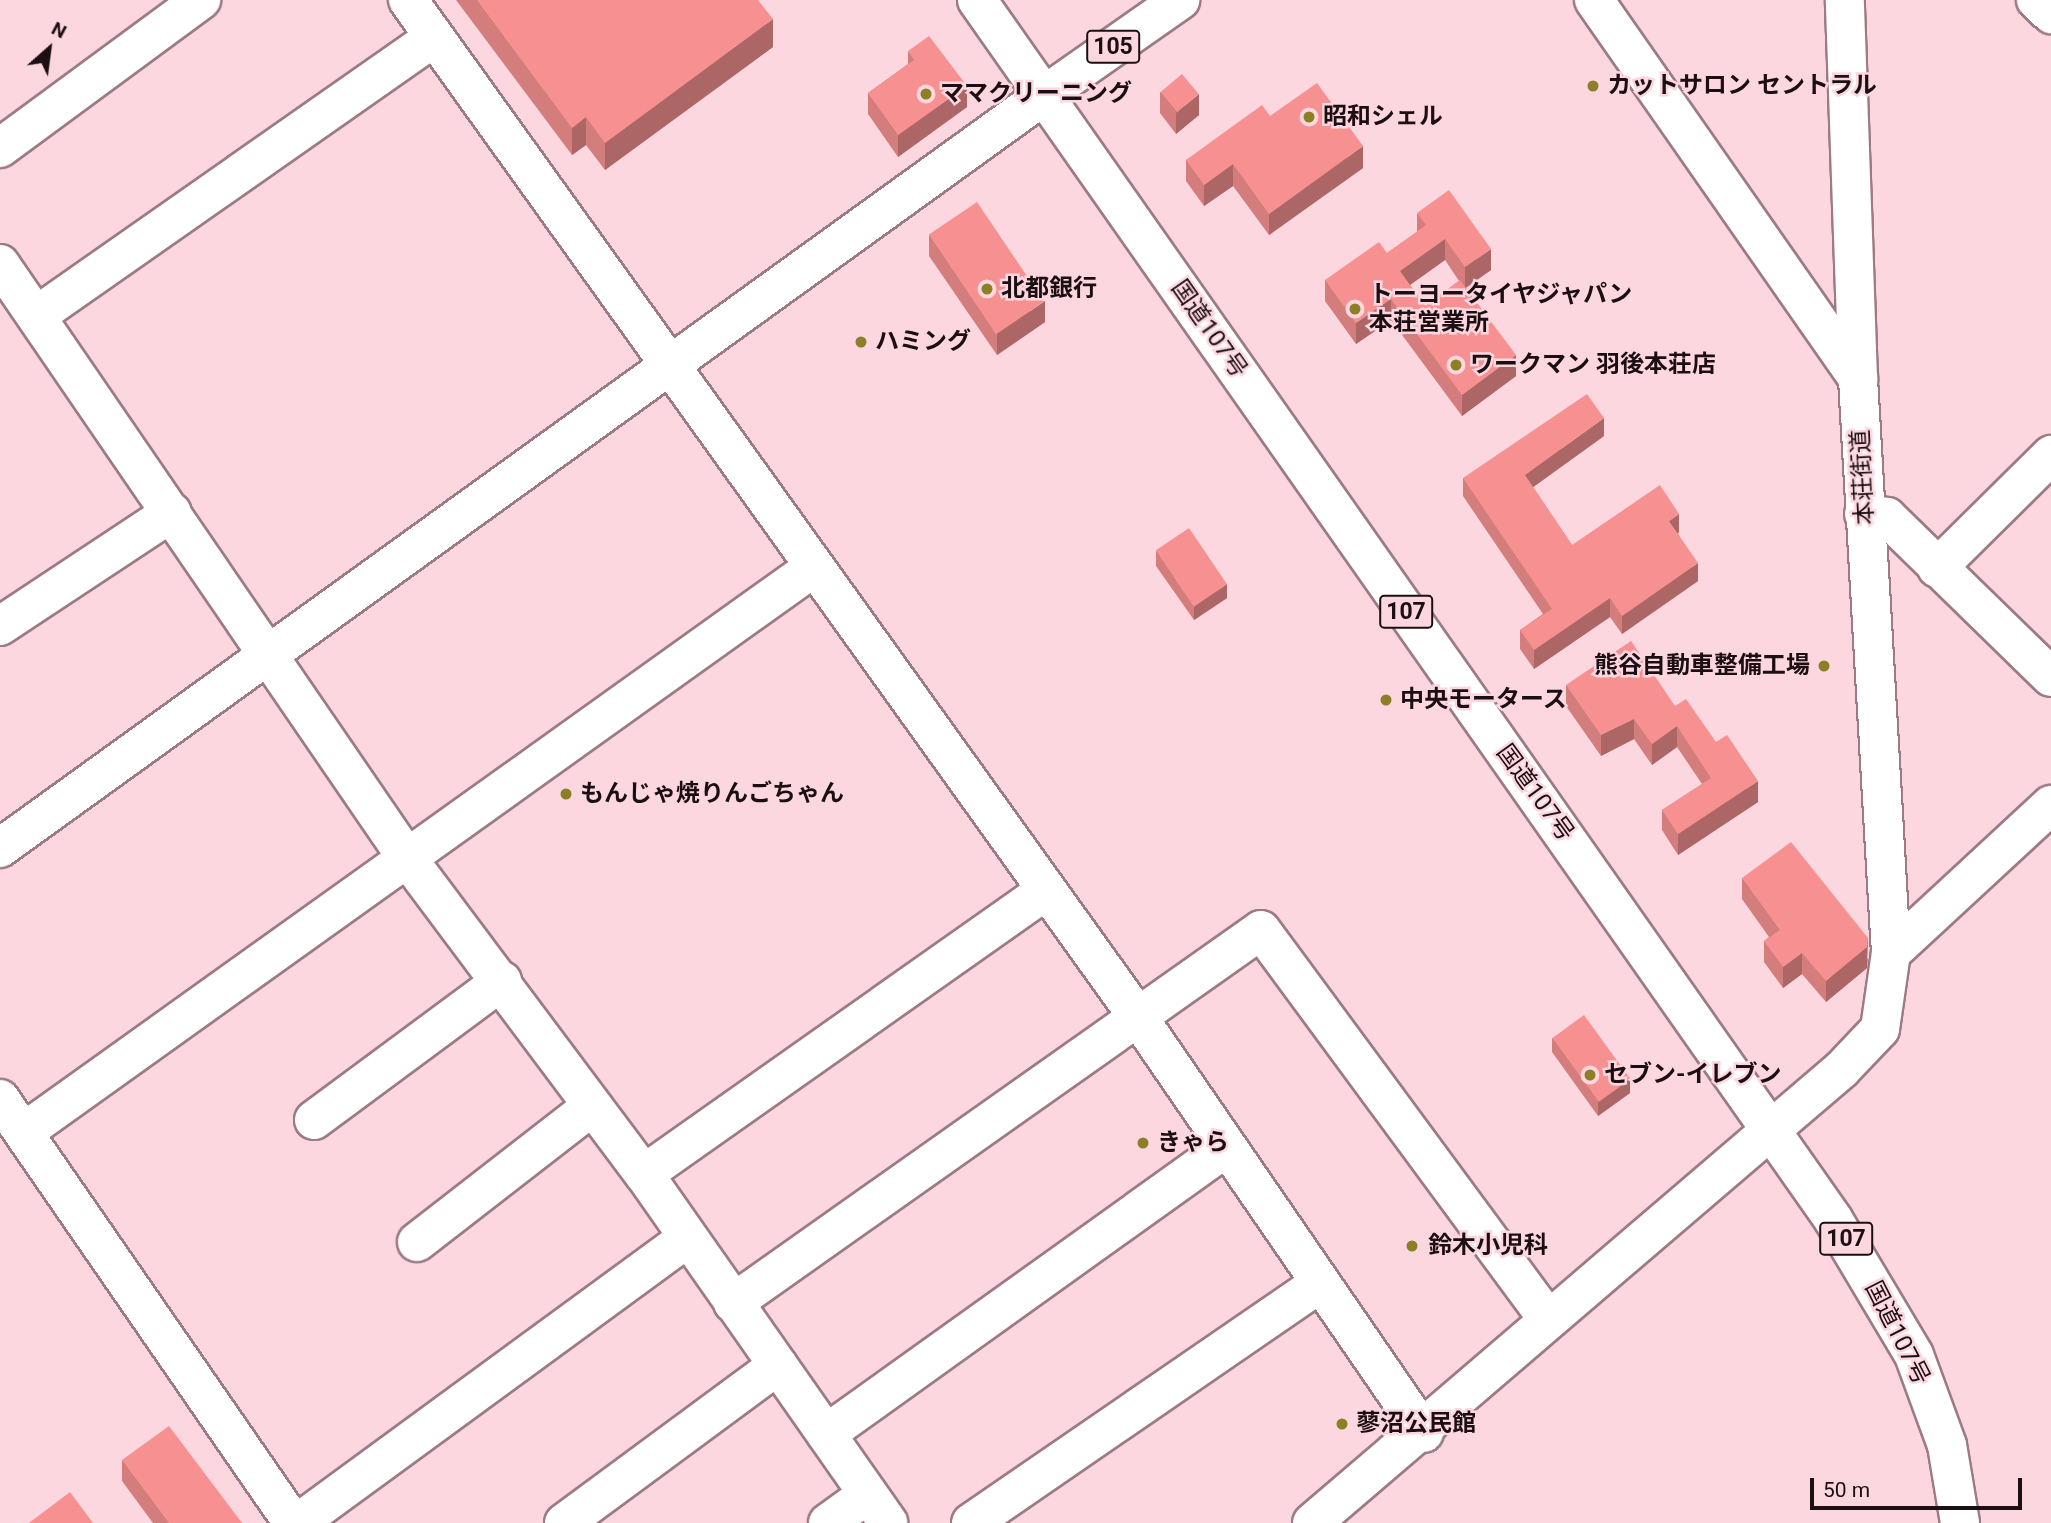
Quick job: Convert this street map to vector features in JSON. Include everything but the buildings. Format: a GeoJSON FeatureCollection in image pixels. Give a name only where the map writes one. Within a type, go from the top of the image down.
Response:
{"type":"FeatureCollection","features":[{"type":"Feature","properties":{"kind":"main road"},"geometry":{"type":"LineString","coordinates":[[0,148],[201,0]]}},
{"type":"Feature","properties":{"kind":"main road"},"geometry":{"type":"LineString","coordinates":[[408,0],[666,367],[814,567],[1140,1020],[1424,1433]]}},
{"type":"Feature","properties":{"kind":"main road","name":"国道107号"},"geometry":{"type":"LineString","coordinates":[[977,0],[1046,94],[1772,1126],[1914,1355],[1947,1445],[1960,1523]]}},
{"type":"Feature","properties":{"kind":"main road","name":"105"},"geometry":{"type":"LineString","coordinates":[[1046,94],[1180,0]]}},
{"type":"Feature","properties":{"kind":"main road"},"geometry":{"type":"LineString","coordinates":[[1594,0],[1857,379]]}},
{"type":"Feature","properties":{"kind":"main road","name":"本荘街道"},"geometry":{"type":"LineString","coordinates":[[1312,1523],[1424,1433],[1548,1319],[1880,1029],[1891,953],[1857,379],[1845,0]]}},
{"type":"Feature","properties":{"kind":"main road"},"geometry":{"type":"LineString","coordinates":[[36,316],[434,37]]}},
{"type":"Feature","properties":{"kind":"main road"},"geometry":{"type":"LineString","coordinates":[[0,848],[267,650],[1046,94]]}},
{"type":"Feature","properties":{"kind":"main road"},"geometry":{"type":"LineString","coordinates":[[0,264],[405,855],[502,981],[590,1108],[643,1174],[686,1239],[878,1508],[828,1523]]}},
{"type":"Feature","properties":{"kind":"main road"},"geometry":{"type":"LineString","coordinates":[[1937,568],[2051,455]]}},
{"type":"Feature","properties":{"kind":"main road"},"geometry":{"type":"LineString","coordinates":[[0,626],[172,512]]}},
{"type":"Feature","properties":{"kind":"main road"},"geometry":{"type":"LineString","coordinates":[[1864,514],[1887,517],[2051,677]]}},
{"type":"Feature","properties":{"kind":"main road"},"geometry":{"type":"LineString","coordinates":[[24,1132],[405,855],[814,567]]}},
{"type":"Feature","properties":{"kind":"main road"},"geometry":{"type":"LineString","coordinates":[[1891,953],[2051,805]]}},
{"type":"Feature","properties":{"kind":"main road"},"geometry":{"type":"LineString","coordinates":[[643,1174],[1045,891]]}},
{"type":"Feature","properties":{"kind":"main road"},"geometry":{"type":"LineString","coordinates":[[733,1303],[1140,1020],[1261,930],[1548,1319]]}},
{"type":"Feature","properties":{"kind":"main road"},"geometry":{"type":"LineString","coordinates":[[314,1120],[502,981]]}},
{"type":"Feature","properties":{"kind":"main road"},"geometry":{"type":"LineString","coordinates":[[0,1099],[296,1523],[686,1239]]}},
{"type":"Feature","properties":{"kind":"main road"},"geometry":{"type":"LineString","coordinates":[[417,1241],[590,1108]]}},
{"type":"Feature","properties":{"kind":"main road"},"geometry":{"type":"LineString","coordinates":[[826,1434],[1227,1147]]}},
{"type":"Feature","properties":{"kind":"main road"},"geometry":{"type":"LineString","coordinates":[[971,1523],[1320,1283]]}},
{"type":"Feature","properties":{"kind":"main road"},"geometry":{"type":"LineString","coordinates":[[564,1523],[778,1365]]}},
{"type":"Feature","properties":{"kind":"place","name":"カットサロン セントラル"},"geometry":{"type":"Point","coordinates":[1593,86]}},
{"type":"Feature","properties":{"kind":"place","name":"ママクリーニング"},"geometry":{"type":"Point","coordinates":[926,94]}},
{"type":"Feature","properties":{"kind":"place","name":"昭和シェル"},"geometry":{"type":"Point","coordinates":[1309,117]}},
{"type":"Feature","properties":{"kind":"place","name":"北都銀行"},"geometry":{"type":"Point","coordinates":[987,289]}},
{"type":"Feature","properties":{"kind":"place","name":"トーヨータイヤジャパン 本荘営業所"},"geometry":{"type":"Point","coordinates":[1355,309]}},
{"type":"Feature","properties":{"kind":"place","name":"ハミング"},"geometry":{"type":"Point","coordinates":[861,342]}},
{"type":"Feature","properties":{"kind":"place","name":"ワークマン 羽後本荘店"},"geometry":{"type":"Point","coordinates":[1456,365]}},
{"type":"Feature","properties":{"kind":"place","name":"熊谷自動車整備工場"},"geometry":{"type":"Point","coordinates":[1824,666]}},
{"type":"Feature","properties":{"kind":"place","name":"中央モータース"},"geometry":{"type":"Point","coordinates":[1386,700]}},
{"type":"Feature","properties":{"kind":"place","name":"もんじゃ焼りんごちゃん"},"geometry":{"type":"Point","coordinates":[566,794]}},
{"type":"Feature","properties":{"kind":"place","name":"セブン-イレブン"},"geometry":{"type":"Point","coordinates":[1590,1075]}},
{"type":"Feature","properties":{"kind":"place","name":"きゃら"},"geometry":{"type":"Point","coordinates":[1143,1143]}},
{"type":"Feature","properties":{"kind":"place","name":"鈴木小児科"},"geometry":{"type":"Point","coordinates":[1412,1246]}},
{"type":"Feature","properties":{"kind":"place","name":"蓼沼公民館"},"geometry":{"type":"Point","coordinates":[1342,1424]}}]}
